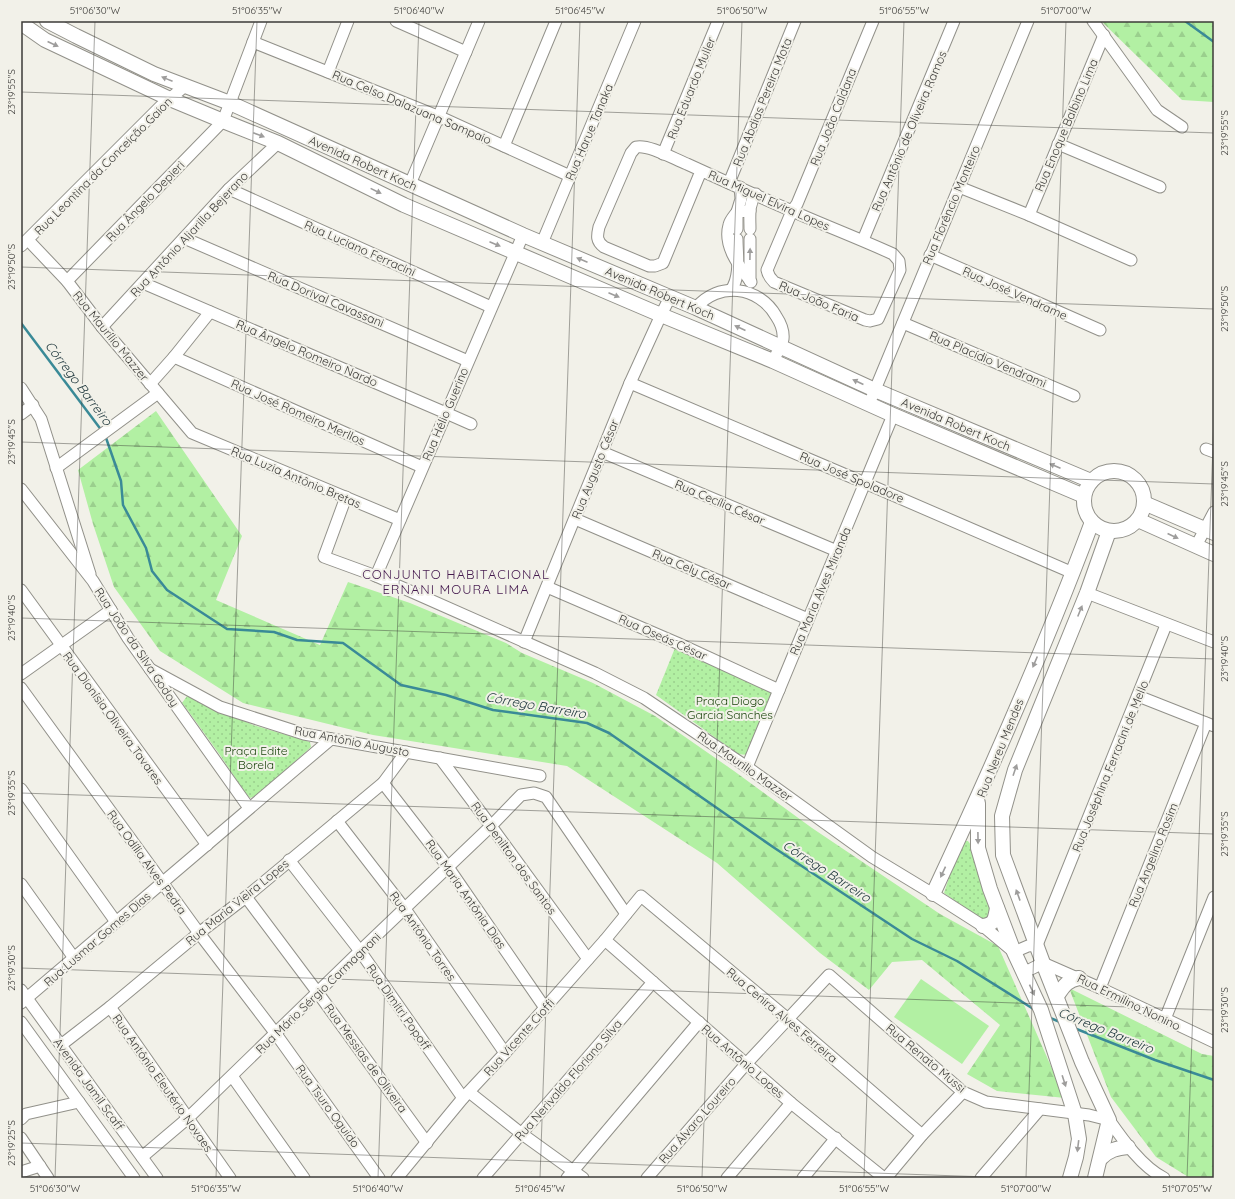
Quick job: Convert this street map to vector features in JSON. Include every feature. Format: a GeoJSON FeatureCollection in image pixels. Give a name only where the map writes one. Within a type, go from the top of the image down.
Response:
{"type":"FeatureCollection","features":[{"type":"Feature","properties":{"kind":"main road","name":"Avenida Robert Koch"},"geometry":{"type":"LineString","coordinates":[[47,21],[154,74],[230,103],[523,235],[696,308],[875,390],[1091,481]]}},
{"type":"Feature","properties":{"kind":"main road","name":"Avenida Robert Koch"},"geometry":{"type":"LineString","coordinates":[[21,22],[24,26],[45,40],[170,99],[278,143],[404,205],[661,315],[773,361],[893,415],[1084,496]]}},
{"type":"Feature","properties":{"kind":"main road"},"geometry":{"type":"LineString","coordinates":[[1116,470],[1126,473],[1134,478],[1140,485],[1144,494],[1142,512],[1138,520],[1125,529],[1117,531],[1100,528],[1092,522],[1084,506],[1086,488],[1091,481],[1098,475],[1107,471],[1116,470]]}},
{"type":"Feature","properties":{"kind":"main road"},"geometry":{"type":"LineString","coordinates":[[1144,503],[1209,531]]}},
{"type":"Feature","properties":{"kind":"main road"},"geometry":{"type":"LineString","coordinates":[[1138,520],[1214,554]]}},
{"type":"Feature","properties":{"kind":"main road","name":"Rua Nereu Mendes"},"geometry":{"type":"LineString","coordinates":[[1070,1178],[1079,1139],[1075,1114],[1041,1010],[1014,952],[990,889],[978,848],[978,799],[1073,573],[1092,522]]}},
{"type":"Feature","properties":{"kind":"main road","name":"Rua Nereu Mendes"},"geometry":{"type":"LineString","coordinates":[[1109,530],[1087,593],[1015,770],[1002,816],[1003,855],[1082,1062],[1109,1120]]}},
{"type":"Feature","properties":{"kind":"main road"},"geometry":{"type":"LineString","coordinates":[[1055,615],[1051,638],[1054,641],[1061,642],[1065,641],[1069,636]]}},
{"type":"Feature","properties":{"kind":"main road"},"geometry":{"type":"LineString","coordinates":[[933,894],[978,799]]}},
{"type":"Feature","properties":{"kind":"main road"},"geometry":{"type":"LineString","coordinates":[[983,926],[991,925],[995,919],[997,908]]}},
{"type":"Feature","properties":{"kind":"main road"},"geometry":{"type":"LineString","coordinates":[[1057,996],[1069,981],[1079,978]]}},
{"type":"Feature","properties":{"kind":"main road"},"geometry":{"type":"LineString","coordinates":[[1096,1178],[1109,1120]]}},
{"type":"Feature","properties":{"kind":"main road"},"geometry":{"type":"LineString","coordinates":[[1100,1158],[1109,1151],[1128,1147]]}},
{"type":"Feature","properties":{"kind":"street"},"geometry":{"type":"LineString","coordinates":[[223,121],[261,21]]}},
{"type":"Feature","properties":{"kind":"street"},"geometry":{"type":"LineString","coordinates":[[328,72],[348,21]]}},
{"type":"Feature","properties":{"kind":"street"},"geometry":{"type":"LineString","coordinates":[[396,21],[466,52]]}},
{"type":"Feature","properties":{"kind":"street"},"geometry":{"type":"LineString","coordinates":[[410,184],[440,117],[479,21]]}},
{"type":"Feature","properties":{"kind":"street"},"geometry":{"type":"LineString","coordinates":[[504,146],[556,21]]}},
{"type":"Feature","properties":{"kind":"street","name":"Rua Harue Tanaka"},"geometry":{"type":"LineString","coordinates":[[542,243],[635,21]]}},
{"type":"Feature","properties":{"kind":"street","name":"Rua Eduardo Muller"},"geometry":{"type":"LineString","coordinates":[[663,154],[718,21]]}},
{"type":"Feature","properties":{"kind":"street","name":"Rua Abdias Pereira Mota"},"geometry":{"type":"LineString","coordinates":[[729,183],[795,21]]}},
{"type":"Feature","properties":{"kind":"street","name":"Rua João Caldana"},"geometry":{"type":"LineString","coordinates":[[767,274],[767,266],[797,204],[873,21]]}},
{"type":"Feature","properties":{"kind":"street","name":"Rua Antônio de Oliveira Ramos"},"geometry":{"type":"LineString","coordinates":[[863,240],[954,21]]}},
{"type":"Feature","properties":{"kind":"street","name":"Rua Florêncio Monteiro"},"geometry":{"type":"LineString","coordinates":[[869,404],[1028,21]]}},
{"type":"Feature","properties":{"kind":"street"},"geometry":{"type":"LineString","coordinates":[[1093,21],[1157,110],[1182,126]]}},
{"type":"Feature","properties":{"kind":"street","name":"Rua Enoque Balbino Lima"},"geometry":{"type":"LineString","coordinates":[[1029,215],[1104,35]]}},
{"type":"Feature","properties":{"kind":"street","name":"Rua Celso Dalazuana Sampaio"},"geometry":{"type":"LineString","coordinates":[[253,42],[440,117],[570,176]]}},
{"type":"Feature","properties":{"kind":"street","name":"Rua Leontina da Conceição Gaion"},"geometry":{"type":"LineString","coordinates":[[24,243],[185,86]]}},
{"type":"Feature","properties":{"kind":"street","name":"Rua Ângelo Depieri"},"geometry":{"type":"LineString","coordinates":[[67,281],[223,121]]}},
{"type":"Feature","properties":{"kind":"street","name":"Rua Antônio Aljarilla Bejerano"},"geometry":{"type":"LineString","coordinates":[[102,327],[229,189],[278,143]]}},
{"type":"Feature","properties":{"kind":"street"},"geometry":{"type":"LineString","coordinates":[[1058,144],[1160,187]]}},
{"type":"Feature","properties":{"kind":"street","name":"Rua Miguel Elvira Lopes"},"geometry":{"type":"LineString","coordinates":[[701,171],[665,259],[660,265],[650,266],[604,247],[599,242],[597,236],[600,227],[631,154],[636,148],[645,147],[756,194],[792,212],[863,240],[893,254],[900,261],[900,270],[880,315],[874,321]]}},
{"type":"Feature","properties":{"kind":"street"},"geometry":{"type":"LineString","coordinates":[[959,187],[1029,215],[1131,260]]}},
{"type":"Feature","properties":{"kind":"street"},"geometry":{"type":"LineString","coordinates":[[731,290],[737,279],[737,234],[738,212],[741,199],[740,188]]}},
{"type":"Feature","properties":{"kind":"street","name":"Rua Luciano Ferracini"},"geometry":{"type":"LineString","coordinates":[[229,189],[491,307]]}},
{"type":"Feature","properties":{"kind":"street"},"geometry":{"type":"LineString","coordinates":[[751,282],[750,211],[751,202],[756,194]]}},
{"type":"Feature","properties":{"kind":"street"},"geometry":{"type":"LineString","coordinates":[[750,211],[738,212],[731,220],[728,229],[729,244],[737,262],[751,282],[757,296]]}},
{"type":"Feature","properties":{"kind":"street","name":"Rua Hélio Guerino"},"geometry":{"type":"LineString","coordinates":[[376,576],[523,235]]}},
{"type":"Feature","properties":{"kind":"street","name":"Rua Dorival Cavassani"},"geometry":{"type":"LineString","coordinates":[[184,238],[468,361]]}},
{"type":"Feature","properties":{"kind":"street","name":"Rua Maurílio Mazzer"},"geometry":{"type":"LineString","coordinates":[[24,243],[67,281],[102,327],[192,433]]}},
{"type":"Feature","properties":{"kind":"street","name":"Rua José Vendrame"},"geometry":{"type":"LineString","coordinates":[[930,255],[1100,330]]}},
{"type":"Feature","properties":{"kind":"street","name":"Rua João Faria"},"geometry":{"type":"LineString","coordinates":[[767,274],[774,282],[865,320],[874,321]]}},
{"type":"Feature","properties":{"kind":"street","name":"Rua Ângelo Romeiro Nardo"},"geometry":{"type":"LineString","coordinates":[[143,283],[471,424]]}},
{"type":"Feature","properties":{"kind":"street"},"geometry":{"type":"LineString","coordinates":[[696,308],[705,299],[731,290],[744,291],[757,296],[773,310],[780,321],[783,332],[781,346],[773,361]]}},
{"type":"Feature","properties":{"kind":"street","name":"Rua Augusto César"},"geometry":{"type":"LineString","coordinates":[[524,642],[630,383],[670,297]]}},
{"type":"Feature","properties":{"kind":"street"},"geometry":{"type":"LineString","coordinates":[[150,384],[210,312]]}},
{"type":"Feature","properties":{"kind":"street","name":"Rua Placídio Vendrami"},"geometry":{"type":"LineString","coordinates":[[903,323],[1074,396]]}},
{"type":"Feature","properties":{"kind":"street","name":"Rua José Romeiro Merllos"},"geometry":{"type":"LineString","coordinates":[[174,357],[422,468]]}},
{"type":"Feature","properties":{"kind":"street","name":"Rua José Spoladore"},"geometry":{"type":"LineString","coordinates":[[630,383],[1073,573]]}},
{"type":"Feature","properties":{"kind":"street"},"geometry":{"type":"LineString","coordinates":[[21,388],[41,419],[93,581]]}},
{"type":"Feature","properties":{"kind":"street"},"geometry":{"type":"LineString","coordinates":[[56,468],[158,393]]}},
{"type":"Feature","properties":{"kind":"street"},"geometry":{"type":"LineString","coordinates":[[21,414],[33,405]]}},
{"type":"Feature","properties":{"kind":"street","name":"Rua Maria Alves Miranda"},"geometry":{"type":"LineString","coordinates":[[747,767],[893,415]]}},
{"type":"Feature","properties":{"kind":"street","name":"Rua Luzia Antônio Bretas"},"geometry":{"type":"LineString","coordinates":[[192,433],[400,520]]}},
{"type":"Feature","properties":{"kind":"street","name":"Rua Cecília César"},"geometry":{"type":"LineString","coordinates":[[602,452],[837,551]]}},
{"type":"Feature","properties":{"kind":"street","name":"Rua João da Silva Godoy"},"geometry":{"type":"LineString","coordinates":[[21,489],[93,581],[128,638],[249,808]]}},
{"type":"Feature","properties":{"kind":"street","name":"Rua Maurilio Mazzer"},"geometry":{"type":"LineString","coordinates":[[346,497],[324,557],[376,576],[595,673],[644,698],[747,767],[872,856],[983,926],[1014,952]]}},
{"type":"Feature","properties":{"kind":"street"},"geometry":{"type":"LineString","coordinates":[[1196,546],[1209,531],[1214,512]]}},
{"type":"Feature","properties":{"kind":"street","name":"Rua Cely César"},"geometry":{"type":"LineString","coordinates":[[575,519],[808,620]]}},
{"type":"Feature","properties":{"kind":"street","name":"Rua Oseás César"},"geometry":{"type":"LineString","coordinates":[[547,587],[677,642],[779,690]]}},
{"type":"Feature","properties":{"kind":"street","name":"Rua Dionísia Oliveira Tavares"},"geometry":{"type":"LineString","coordinates":[[21,590],[207,844]]}},
{"type":"Feature","properties":{"kind":"street"},"geometry":{"type":"LineString","coordinates":[[1087,593],[1214,642]]}},
{"type":"Feature","properties":{"kind":"street"},"geometry":{"type":"LineString","coordinates":[[21,674],[111,610]]}},
{"type":"Feature","properties":{"kind":"street","name":"Rua Joséphina Ferracini de Mello"},"geometry":{"type":"LineString","coordinates":[[1037,945],[1166,624]]}},
{"type":"Feature","properties":{"kind":"street","name":"Rua Antônio Augusto"},"geometry":{"type":"LineString","coordinates":[[150,669],[220,707],[304,734],[540,776]]}},
{"type":"Feature","properties":{"kind":"street","name":"Rua Odília Alves Pedra"},"geometry":{"type":"LineString","coordinates":[[21,688],[199,933],[276,1034]]}},
{"type":"Feature","properties":{"kind":"street"},"geometry":{"type":"LineString","coordinates":[[1138,696],[1210,724]]}},
{"type":"Feature","properties":{"kind":"street","name":"Rua Angelino Rosim"},"geometry":{"type":"LineString","coordinates":[[1100,988],[1210,724]]}},
{"type":"Feature","properties":{"kind":"street","name":"Rua Lusmar Gomes Dias"},"geometry":{"type":"LineString","coordinates":[[23,997],[74,958],[331,739]]}},
{"type":"Feature","properties":{"kind":"street","name":"Rua Maria Vieira Lopes"},"geometry":{"type":"LineString","coordinates":[[61,1045],[110,1007],[199,933],[246,897],[383,783],[406,752]]}},
{"type":"Feature","properties":{"kind":"street","name":"Rua Denilton dos Santos"},"geometry":{"type":"LineString","coordinates":[[440,758],[588,959]]}},
{"type":"Feature","properties":{"kind":"street","name":"Rua Maria Antônia Dias"},"geometry":{"type":"LineString","coordinates":[[383,783],[448,868],[545,1008]]}},
{"type":"Feature","properties":{"kind":"street"},"geometry":{"type":"LineString","coordinates":[[21,789],[116,922]]}},
{"type":"Feature","properties":{"kind":"street","name":"Rua Mário Sérgio Carmagnani"},"geometry":{"type":"LineString","coordinates":[[142,1157],[188,1118],[521,796],[534,793],[546,797],[626,914]]}},
{"type":"Feature","properties":{"kind":"street","name":"Rua Antônio Torres"},"geometry":{"type":"LineString","coordinates":[[337,821],[405,909],[505,1053]]}},
{"type":"Feature","properties":{"kind":"street","name":"Rua Dimitri Popoff"},"geometry":{"type":"LineString","coordinates":[[289,860],[360,951],[466,1095],[522,1134],[570,1175],[583,1178]]}},
{"type":"Feature","properties":{"kind":"street"},"geometry":{"type":"LineString","coordinates":[[21,884],[74,958]]}},
{"type":"Feature","properties":{"kind":"street","name":"Rua Vicente Cioffi"},"geometry":{"type":"LineString","coordinates":[[397,1178],[466,1095],[605,940],[641,896]]}},
{"type":"Feature","properties":{"kind":"street","name":"Rua Cenira Alves Ferreira"},"geometry":{"type":"LineString","coordinates":[[641,896],[788,1019],[922,1135]]}},
{"type":"Feature","properties":{"kind":"street","name":"Rua Messias de Oliveira"},"geometry":{"type":"LineString","coordinates":[[246,897],[427,1143]]}},
{"type":"Feature","properties":{"kind":"street"},"geometry":{"type":"LineString","coordinates":[[1165,1019],[1214,897]]}},
{"type":"Feature","properties":{"kind":"street","name":"Rua Joséphina Ferracini de Mello"},"geometry":{"type":"LineString","coordinates":[[1026,918],[1037,920],[1045,916],[1053,906]]}},
{"type":"Feature","properties":{"kind":"street","name":"Rua Antônio Lopes"},"geometry":{"type":"LineString","coordinates":[[605,940],[791,1103],[885,1178]]}},
{"type":"Feature","properties":{"kind":"street"},"geometry":{"type":"LineString","coordinates":[[1014,952],[1028,946],[1037,945]]}},
{"type":"Feature","properties":{"kind":"street"},"geometry":{"type":"LineString","coordinates":[[1023,971],[1031,970],[1043,963]]}},
{"type":"Feature","properties":{"kind":"street","name":"Rua Ermilino Nonino"},"geometry":{"type":"LineString","coordinates":[[1043,963],[1079,978],[1214,1042]]}},
{"type":"Feature","properties":{"kind":"street","name":"Rua Álvaro Loureiro"},"geometry":{"type":"LineString","coordinates":[[647,1178],[746,1064],[829,975]]}},
{"type":"Feature","properties":{"kind":"street","name":"Rua Renato Mussi"},"geometry":{"type":"LineString","coordinates":[[829,975],[962,1092],[986,1102],[1100,1117],[1109,1120]]}},
{"type":"Feature","properties":{"kind":"street","name":"Rua Nerivaldo Floriano Silva"},"geometry":{"type":"LineString","coordinates":[[483,1178],[654,982]]}},
{"type":"Feature","properties":{"kind":"street","name":"Avenida Jamil Scaff"},"geometry":{"type":"LineString","coordinates":[[23,997],[61,1045],[157,1178]]}},
{"type":"Feature","properties":{"kind":"street","name":"Rua Antônio Eleutério Novaes"},"geometry":{"type":"LineString","coordinates":[[110,1007],[230,1178]]}},
{"type":"Feature","properties":{"kind":"street","name":"Avenida Jamil Scaff"},"geometry":{"type":"LineString","coordinates":[[21,1022],[134,1178]]}},
{"type":"Feature","properties":{"kind":"street"},"geometry":{"type":"LineString","coordinates":[[570,1175],[699,1022]]}},
{"type":"Feature","properties":{"kind":"street","name":"Rua Tsuro Oguido"},"geometry":{"type":"LineString","coordinates":[[276,1034],[379,1178]]}},
{"type":"Feature","properties":{"kind":"street"},"geometry":{"type":"LineString","coordinates":[[232,1076],[304,1178]]}},
{"type":"Feature","properties":{"kind":"street"},"geometry":{"type":"LineString","coordinates":[[885,1178],[962,1092]]}},
{"type":"Feature","properties":{"kind":"street"},"geometry":{"type":"LineString","coordinates":[[21,1119],[26,1114],[79,1102]]}},
{"type":"Feature","properties":{"kind":"street"},"geometry":{"type":"LineString","coordinates":[[727,1178],[791,1103]]}},
{"type":"Feature","properties":{"kind":"street"},"geometry":{"type":"LineString","coordinates":[[981,1178],[1040,1109]]}},
{"type":"Feature","properties":{"kind":"street"},"geometry":{"type":"LineString","coordinates":[[1109,1120],[1128,1147],[1157,1174],[1164,1178]]}},
{"type":"Feature","properties":{"kind":"street"},"geometry":{"type":"LineString","coordinates":[[21,1138],[48,1178]]}},
{"type":"Feature","properties":{"kind":"street"},"geometry":{"type":"LineString","coordinates":[[803,1178],[836,1138]]}},
{"type":"Feature","properties":{"kind":"street"},"geometry":{"type":"LineString","coordinates":[[21,1172],[40,1166]]}},
{"type":"Feature","properties":{"kind":"green space"},"geometry":{"type":"Polygon","coordinates":[[[1101,21],[1214,21],[1214,102],[1182,100],[1101,21]]]}},
{"type":"Feature","properties":{"kind":"green space"},"geometry":{"type":"Polygon","coordinates":[[[156,411],[242,536],[216,600],[320,645],[348,582],[410,603],[506,643],[522,653],[593,683],[655,716],[812,828],[940,914],[998,946],[1065,1098],[997,1091],[967,1074],[1000,1025],[922,960],[892,962],[869,990],[820,953],[717,863],[567,766],[373,735],[243,703],[160,651],[114,587],[93,524],[78,470],[156,411]]]}},
{"type":"Feature","properties":{"kind":"green space","name":"Praça Diogo Garcia Sanches"},"geometry":{"type":"Polygon","coordinates":[[[677,643],[773,691],[747,755],[738,754],[656,695],[677,643]]]}},
{"type":"Feature","properties":{"kind":"green space","name":"Praça Edite Borela"},"geometry":{"type":"Polygon","coordinates":[[[187,696],[253,725],[310,742],[311,747],[258,795],[250,798],[182,703],[187,696]]]}},
{"type":"Feature","properties":{"kind":"green space"},"geometry":{"type":"Polygon","coordinates":[[[968,841],[971,845],[976,867],[992,905],[986,923],[944,893],[960,844],[968,841]]]}},
{"type":"Feature","properties":{"kind":"green space"},"geometry":{"type":"Polygon","coordinates":[[[921,979],[989,1026],[962,1064],[894,1017],[921,979]]]}},
{"type":"Feature","properties":{"kind":"green space"},"geometry":{"type":"Polygon","coordinates":[[[1069,988],[1202,1054],[1214,1056],[1214,1178],[1190,1178],[1156,1157],[1111,1097],[1069,988]]]}},
{"type":"Feature","properties":{"kind":"waterway"},"geometry":{"type":"LineString","coordinates":[[1185,21],[1214,42]]}},
{"type":"Feature","properties":{"kind":"waterway","name":"Córrego Barreiro"},"geometry":{"type":"LineString","coordinates":[[21,323],[102,431]]}},
{"type":"Feature","properties":{"kind":"waterway","name":"Córrego Barreiro"},"geometry":{"type":"LineString","coordinates":[[105,435],[121,481],[123,505],[146,548],[152,571],[167,590],[227,629],[274,632],[297,640],[343,643],[401,685],[446,695],[493,710],[587,723],[609,733],[773,847],[912,939],[957,961],[1035,1010]]}},
{"type":"Feature","properties":{"kind":"waterway","name":"Córrego Barreiro"},"geometry":{"type":"LineString","coordinates":[[1048,1017],[1060,1022]]}},
{"type":"Feature","properties":{"kind":"waterway","name":"Córrego Barreiro"},"geometry":{"type":"LineString","coordinates":[[1074,1028],[1155,1060],[1214,1080]]}},
{"type":"Feature","properties":{"kind":"district","name":"CONJUNTO HABITACIONAL ERNANI MOURA LIMA"},"geometry":{"type":"Point","coordinates":[456,582]}}]}
